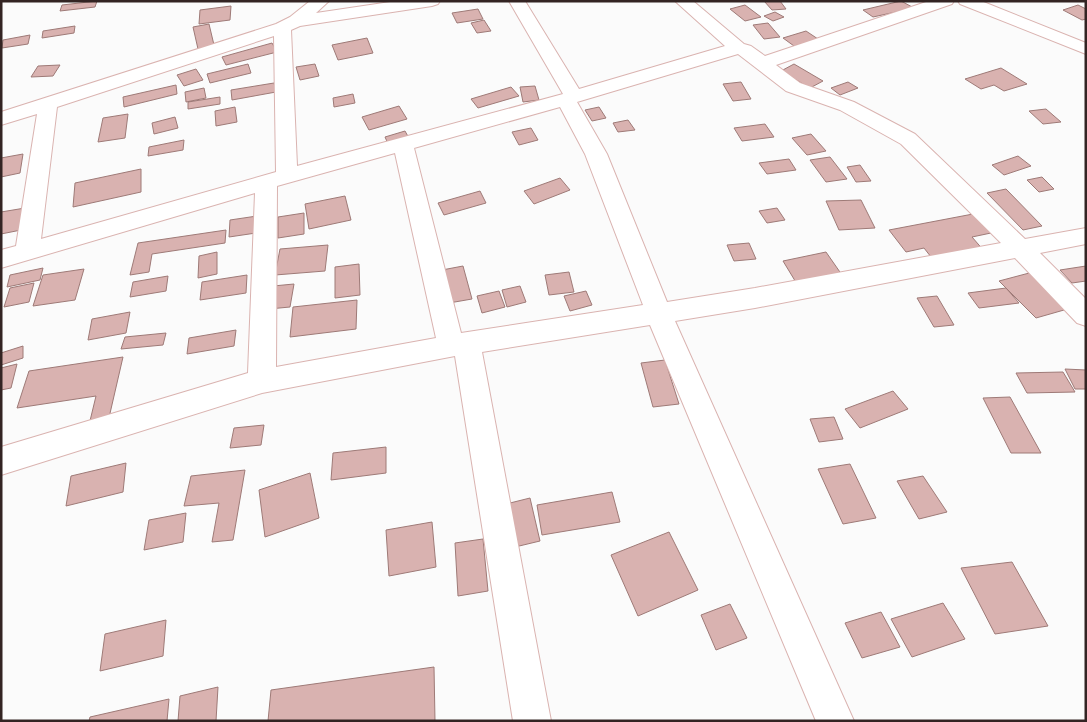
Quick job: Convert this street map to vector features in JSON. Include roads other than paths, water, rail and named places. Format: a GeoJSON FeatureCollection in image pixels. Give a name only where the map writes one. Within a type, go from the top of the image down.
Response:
{"type":"FeatureCollection","features":[{"type":"Feature","properties":{"kind":"street"},"geometry":{"type":"LineString","coordinates":[[262,381],[289,24],[321,1]]}},
{"type":"Feature","properties":{"kind":"street"},"geometry":{"type":"LineString","coordinates":[[1,119],[289,24],[432,1]]}},
{"type":"Feature","properties":{"kind":"street"},"geometry":{"type":"LineString","coordinates":[[517,1],[570,97],[596,154],[659,314],[835,721]]}},
{"type":"Feature","properties":{"kind":"street"},"geometry":{"type":"LineString","coordinates":[[683,1],[738,48],[745,50],[792,87],[847,106],[908,139],[1020,248],[1086,316]]}},
{"type":"Feature","properties":{"kind":"street"},"geometry":{"type":"LineString","coordinates":[[763,63],[946,1]]}},
{"type":"Feature","properties":{"kind":"street"},"geometry":{"type":"LineString","coordinates":[[966,1],[1086,49]]}},
{"type":"Feature","properties":{"kind":"street"},"geometry":{"type":"LineString","coordinates":[[1,259],[738,48]]}},
{"type":"Feature","properties":{"kind":"street"},"geometry":{"type":"LineString","coordinates":[[27,252],[48,103]]}},
{"type":"Feature","properties":{"kind":"street"},"geometry":{"type":"LineString","coordinates":[[403,144],[459,345],[532,721]]}},
{"type":"Feature","properties":{"kind":"street"},"geometry":{"type":"LineString","coordinates":[[1,461],[262,381],[459,345],[659,314],[1086,236]]}}]}
